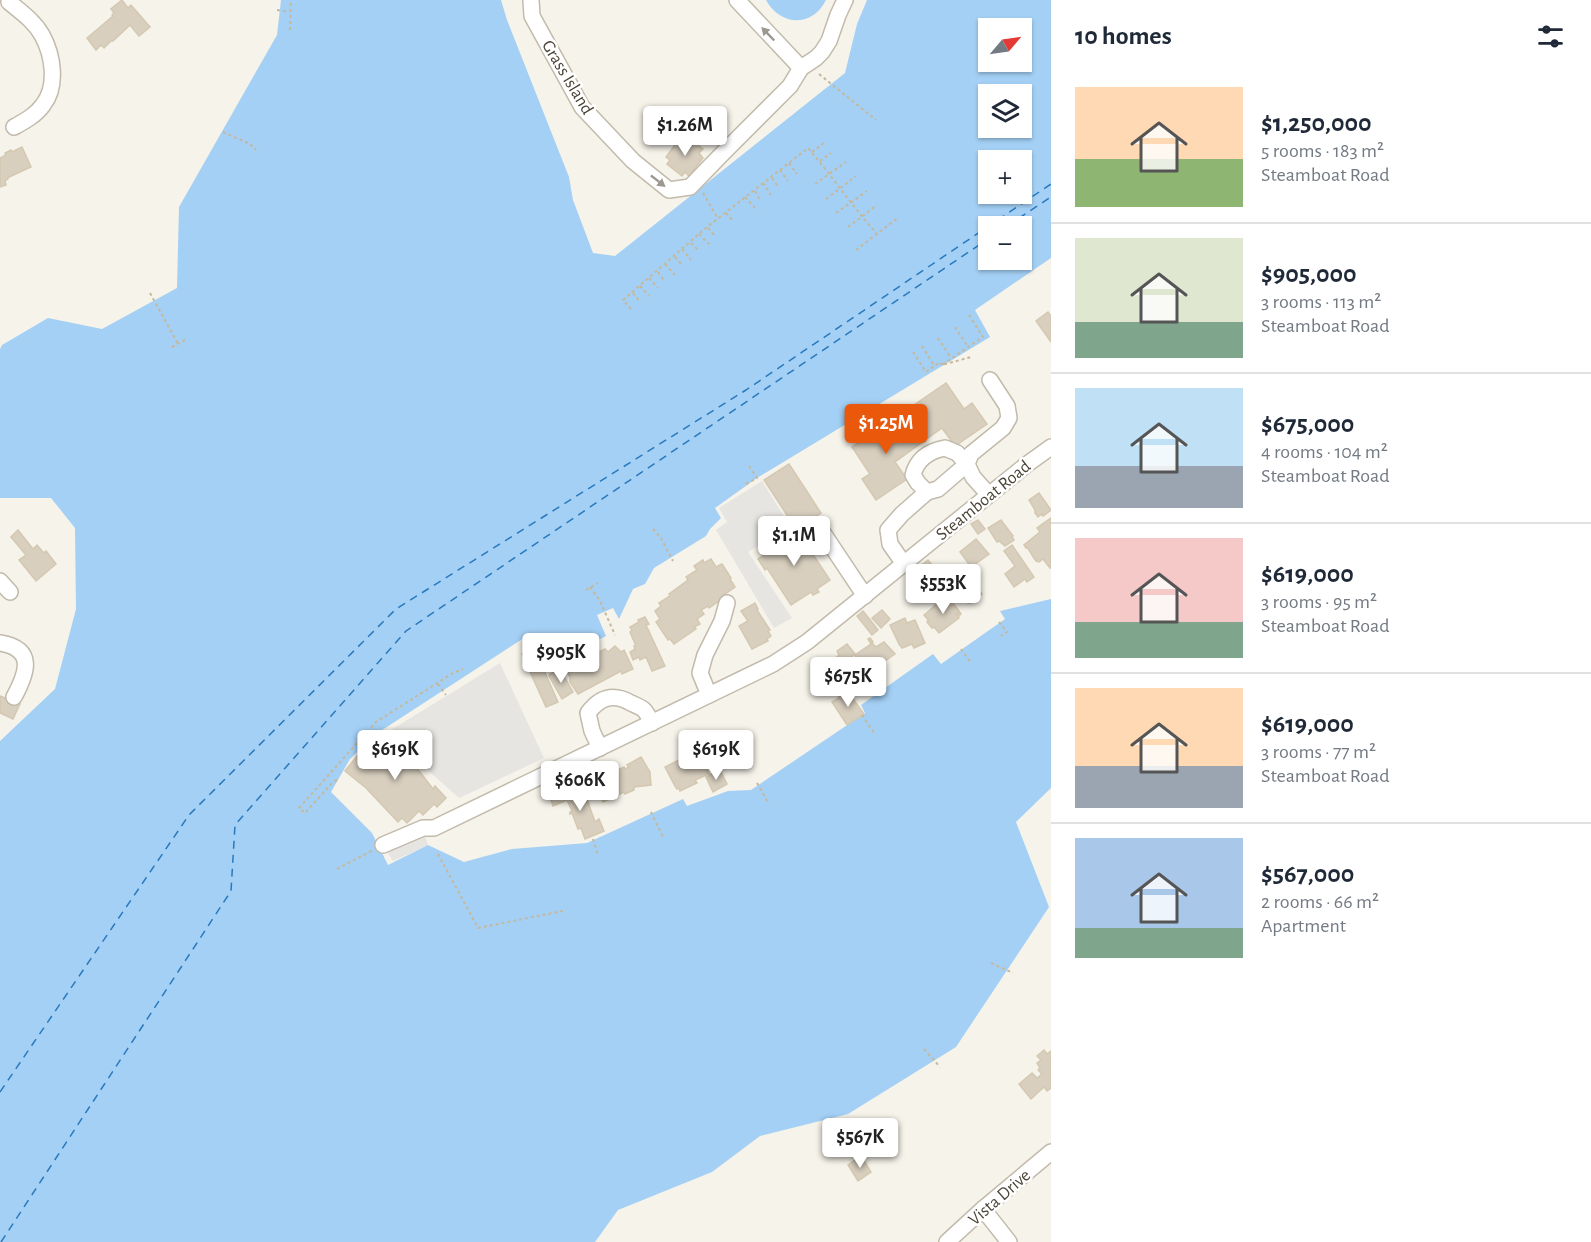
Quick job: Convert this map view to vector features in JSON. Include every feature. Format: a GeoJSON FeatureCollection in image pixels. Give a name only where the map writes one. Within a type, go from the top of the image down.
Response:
{"type":"FeatureCollection","features":[{"type":"Feature","properties":{"kind":"street","name":"Grass Island"},"geometry":{"type":"LineString","coordinates":[[531,0],[532,16],[582,107],[633,161],[669,190],[690,187],[790,86],[801,68],[816,58],[826,46],[845,0]]}},
{"type":"Feature","properties":{"kind":"street"},"geometry":{"type":"LineString","coordinates":[[737,0],[801,68]]}},
{"type":"Feature","properties":{"kind":"street"},"geometry":{"type":"LineString","coordinates":[[6,5],[33,24],[41,34],[51,57],[53,70],[48,97],[43,106],[30,118],[14,127]]}},
{"type":"Feature","properties":{"kind":"street"},"geometry":{"type":"LineString","coordinates":[[904,564],[890,544],[888,530],[927,492],[938,489],[967,464],[971,454],[1003,428],[1009,418],[1007,406],[990,380]]}},
{"type":"Feature","properties":{"kind":"street","name":"Steamboat Road"},"geometry":{"type":"LineString","coordinates":[[383,845],[423,828],[434,828],[773,664],[793,652],[865,596],[1051,447]]}},
{"type":"Feature","properties":{"kind":"street"},"geometry":{"type":"LineString","coordinates":[[927,492],[913,475],[915,468],[922,457],[945,448],[957,453],[967,464],[973,477],[989,495]]}},
{"type":"Feature","properties":{"kind":"street"},"geometry":{"type":"LineString","coordinates":[[819,527],[865,596]]}},
{"type":"Feature","properties":{"kind":"street"},"geometry":{"type":"LineString","coordinates":[[709,695],[700,673],[705,655],[722,621],[727,603]]}},
{"type":"Feature","properties":{"kind":"street"},"geometry":{"type":"LineString","coordinates":[[0,643],[16,648],[24,655],[27,667],[14,697]]}},
{"type":"Feature","properties":{"kind":"street"},"geometry":{"type":"LineString","coordinates":[[600,748],[592,731],[588,713],[594,705],[606,698],[624,699],[645,710],[652,723]]}},
{"type":"Feature","properties":{"kind":"street","name":"Vista Drive"},"geometry":{"type":"LineString","coordinates":[[947,1242],[1051,1152]]}},
{"type":"Feature","properties":{"kind":"street"},"geometry":{"type":"LineString","coordinates":[[983,1209],[1009,1242]]}},
{"type":"Feature","properties":{"kind":"path"},"geometry":{"type":"LineString","coordinates":[[290,30],[291,0]]}},
{"type":"Feature","properties":{"kind":"path"},"geometry":{"type":"LineString","coordinates":[[277,10],[290,12]]}},
{"type":"Feature","properties":{"kind":"path"},"geometry":{"type":"LineString","coordinates":[[819,74],[876,120]]}},
{"type":"Feature","properties":{"kind":"path"},"geometry":{"type":"LineString","coordinates":[[223,132],[250,144],[256,150]]}},
{"type":"Feature","properties":{"kind":"path"},"geometry":{"type":"LineString","coordinates":[[812,152],[824,143]]}},
{"type":"Feature","properties":{"kind":"path"},"geometry":{"type":"LineString","coordinates":[[631,309],[623,300],[707,227],[808,148],[877,234]]}},
{"type":"Feature","properties":{"kind":"path"},"geometry":{"type":"LineString","coordinates":[[820,161],[831,153]]}},
{"type":"Feature","properties":{"kind":"path"},"geometry":{"type":"LineString","coordinates":[[815,184],[846,162]]}},
{"type":"Feature","properties":{"kind":"path"},"geometry":{"type":"LineString","coordinates":[[789,163],[797,174]]}},
{"type":"Feature","properties":{"kind":"path"},"geometry":{"type":"LineString","coordinates":[[780,170],[788,181]]}},
{"type":"Feature","properties":{"kind":"path"},"geometry":{"type":"LineString","coordinates":[[826,199],[856,176]]}},
{"type":"Feature","properties":{"kind":"path"},"geometry":{"type":"LineString","coordinates":[[772,177],[779,188]]}},
{"type":"Feature","properties":{"kind":"path"},"geometry":{"type":"LineString","coordinates":[[763,183],[771,195]]}},
{"type":"Feature","properties":{"kind":"path"},"geometry":{"type":"LineString","coordinates":[[701,189],[718,219]]}},
{"type":"Feature","properties":{"kind":"path"},"geometry":{"type":"LineString","coordinates":[[754,190],[761,201]]}},
{"type":"Feature","properties":{"kind":"path"},"geometry":{"type":"LineString","coordinates":[[836,213],[867,191]]}},
{"type":"Feature","properties":{"kind":"path"},"geometry":{"type":"LineString","coordinates":[[745,197],[755,208]]}},
{"type":"Feature","properties":{"kind":"path"},"geometry":{"type":"LineString","coordinates":[[848,227],[877,205]]}},
{"type":"Feature","properties":{"kind":"path"},"geometry":{"type":"LineString","coordinates":[[725,213],[734,222]]}},
{"type":"Feature","properties":{"kind":"path"},"geometry":{"type":"LineString","coordinates":[[856,250],[899,217]]}},
{"type":"Feature","properties":{"kind":"path"},"geometry":{"type":"LineString","coordinates":[[707,227],[716,237]]}},
{"type":"Feature","properties":{"kind":"path"},"geometry":{"type":"LineString","coordinates":[[699,234],[709,244]]}},
{"type":"Feature","properties":{"kind":"path"},"geometry":{"type":"LineString","coordinates":[[690,242],[699,251]]}},
{"type":"Feature","properties":{"kind":"path"},"geometry":{"type":"LineString","coordinates":[[682,249],[691,260]]}},
{"type":"Feature","properties":{"kind":"path"},"geometry":{"type":"LineString","coordinates":[[674,256],[683,266]]}},
{"type":"Feature","properties":{"kind":"path"},"geometry":{"type":"LineString","coordinates":[[665,264],[675,275]]}},
{"type":"Feature","properties":{"kind":"path"},"geometry":{"type":"LineString","coordinates":[[657,271],[665,282]]}},
{"type":"Feature","properties":{"kind":"path"},"geometry":{"type":"LineString","coordinates":[[649,278],[658,288]]}},
{"type":"Feature","properties":{"kind":"path"},"geometry":{"type":"LineString","coordinates":[[640,286],[649,296]]}},
{"type":"Feature","properties":{"kind":"path"},"geometry":{"type":"LineString","coordinates":[[632,292],[640,302]]}},
{"type":"Feature","properties":{"kind":"path"},"geometry":{"type":"LineString","coordinates":[[150,293],[178,344]]}},
{"type":"Feature","properties":{"kind":"path"},"geometry":{"type":"LineString","coordinates":[[942,365],[983,337],[969,315]]}},
{"type":"Feature","properties":{"kind":"path"},"geometry":{"type":"LineString","coordinates":[[955,327],[968,347]]}},
{"type":"Feature","properties":{"kind":"path"},"geometry":{"type":"LineString","coordinates":[[938,338],[951,358]]}},
{"type":"Feature","properties":{"kind":"path"},"geometry":{"type":"LineString","coordinates":[[172,347],[185,340]]}},
{"type":"Feature","properties":{"kind":"path"},"geometry":{"type":"LineString","coordinates":[[922,346],[934,365]]}},
{"type":"Feature","properties":{"kind":"path"},"geometry":{"type":"LineString","coordinates":[[913,352],[926,372],[940,362],[942,365],[971,357]]}},
{"type":"Feature","properties":{"kind":"path"},"geometry":{"type":"LineString","coordinates":[[746,484],[757,478],[749,466]]}},
{"type":"Feature","properties":{"kind":"path"},"geometry":{"type":"LineString","coordinates":[[653,529],[674,561]]}},
{"type":"Feature","properties":{"kind":"path"},"geometry":{"type":"LineString","coordinates":[[586,590],[598,583]]}},
{"type":"Feature","properties":{"kind":"path"},"geometry":{"type":"LineString","coordinates":[[590,587],[600,601],[615,635]]}},
{"type":"Feature","properties":{"kind":"path"},"geometry":{"type":"LineString","coordinates":[[999,622],[1007,632],[1001,636]]}},
{"type":"Feature","properties":{"kind":"path"},"geometry":{"type":"LineString","coordinates":[[961,649],[971,663]]}},
{"type":"Feature","properties":{"kind":"path"},"geometry":{"type":"LineString","coordinates":[[337,780],[305,813],[298,807],[376,722],[462,669]]}},
{"type":"Feature","properties":{"kind":"path"},"geometry":{"type":"LineString","coordinates":[[438,684],[446,695]]}},
{"type":"Feature","properties":{"kind":"path"},"geometry":{"type":"LineString","coordinates":[[862,715],[874,733]]}},
{"type":"Feature","properties":{"kind":"path"},"geometry":{"type":"LineString","coordinates":[[757,783],[769,804]]}},
{"type":"Feature","properties":{"kind":"path"},"geometry":{"type":"LineString","coordinates":[[651,812],[663,837]]}},
{"type":"Feature","properties":{"kind":"path"},"geometry":{"type":"LineString","coordinates":[[593,839],[598,855]]}},
{"type":"Feature","properties":{"kind":"path"},"geometry":{"type":"LineString","coordinates":[[337,869],[383,845]]}},
{"type":"Feature","properties":{"kind":"path"},"geometry":{"type":"LineString","coordinates":[[438,854],[478,928],[563,911]]}},
{"type":"Feature","properties":{"kind":"path"},"geometry":{"type":"LineString","coordinates":[[991,963],[1013,973]]}},
{"type":"Feature","properties":{"kind":"path"},"geometry":{"type":"LineString","coordinates":[[924,1049],[940,1067]]}},
{"type":"Feature","properties":{"kind":"shaded area"},"geometry":{"type":"Polygon","coordinates":[[[762,481],[790,526],[748,552],[792,618],[774,628],[716,530],[727,522],[719,508],[762,481]]]}},
{"type":"Feature","properties":{"kind":"shaded area"},"geometry":{"type":"Polygon","coordinates":[[[500,663],[544,758],[459,798],[386,733],[500,663]]]}},
{"type":"Feature","properties":{"kind":"shaded area"},"geometry":{"type":"Polygon","coordinates":[[[423,828],[428,845],[393,861],[383,845],[423,828]]]}},
{"type":"Feature","properties":{"kind":"water"},"geometry":{"type":"Polygon","coordinates":[[[281,0],[501,0],[569,177],[573,200],[593,253],[615,256],[845,73],[857,24],[867,0],[1051,0],[1051,258],[975,310],[990,337],[757,478],[715,508],[721,518],[706,536],[654,568],[645,584],[633,589],[619,619],[613,608],[597,615],[606,636],[563,659],[544,635],[527,636],[376,734],[350,759],[331,792],[372,833],[388,865],[428,845],[464,862],[512,849],[587,843],[683,799],[687,806],[728,791],[751,790],[865,713],[861,705],[933,654],[941,664],[1005,619],[1000,611],[1051,599],[1051,788],[1016,822],[1049,907],[956,1047],[848,1114],[760,1136],[712,1172],[618,1210],[595,1242],[0,1242],[0,741],[55,689],[76,609],[75,528],[51,498],[0,498],[0,349],[2,345],[48,318],[102,329],[177,288],[179,207],[277,35],[281,0]]]}},
{"type":"Feature","properties":{"kind":"water"},"geometry":{"type":"Polygon","coordinates":[[[766,0],[826,0],[813,15],[796,20],[779,15],[766,0]]]}},
{"type":"Feature","properties":{"kind":"building"},"geometry":{"type":"Polygon","coordinates":[[[122,0],[128,8],[131,5],[150,27],[139,36],[130,25],[104,48],[101,45],[96,50],[87,38],[113,16],[111,9],[122,0]]]}},
{"type":"Feature","properties":{"kind":"building"},"geometry":{"type":"Polygon","coordinates":[[[680,138],[685,143],[689,138],[703,149],[699,153],[703,158],[689,176],[685,172],[682,176],[667,164],[670,160],[666,157],[680,138]]]}},
{"type":"Feature","properties":{"kind":"building"},"geometry":{"type":"Polygon","coordinates":[[[22,147],[31,167],[7,178],[6,185],[0,187],[0,158],[11,150],[12,152],[22,147]]]}},
{"type":"Feature","properties":{"kind":"building"},"geometry":{"type":"Polygon","coordinates":[[[1048,312],[1051,316],[1051,342],[1036,321],[1048,312]]]}},
{"type":"Feature","properties":{"kind":"building"},"geometry":{"type":"Polygon","coordinates":[[[946,383],[964,409],[972,403],[987,424],[955,446],[942,428],[921,443],[901,414],[946,383]]]}},
{"type":"Feature","properties":{"kind":"building"},"geometry":{"type":"Polygon","coordinates":[[[901,414],[921,443],[895,462],[907,479],[876,500],[862,479],[870,474],[852,447],[901,414]]]}},
{"type":"Feature","properties":{"kind":"building"},"geometry":{"type":"Polygon","coordinates":[[[789,464],[821,513],[796,529],[764,480],[789,464]]]}},
{"type":"Feature","properties":{"kind":"building"},"geometry":{"type":"Polygon","coordinates":[[[1039,493],[1051,510],[1038,517],[1029,500],[1039,493]]]}},
{"type":"Feature","properties":{"kind":"building"},"geometry":{"type":"Polygon","coordinates":[[[1051,518],[1050,568],[1043,559],[1036,561],[1024,545],[1040,532],[1037,528],[1051,518]]]}},
{"type":"Feature","properties":{"kind":"building"},"geometry":{"type":"Polygon","coordinates":[[[978,520],[985,529],[978,534],[971,524],[978,520]]]}},
{"type":"Feature","properties":{"kind":"building"},"geometry":{"type":"Polygon","coordinates":[[[1001,520],[1014,540],[1005,546],[997,542],[988,528],[1001,520]]]}},
{"type":"Feature","properties":{"kind":"building"},"geometry":{"type":"Polygon","coordinates":[[[794,526],[830,580],[817,589],[819,592],[813,595],[811,592],[791,605],[767,568],[765,570],[758,559],[773,549],[777,549],[771,540],[794,526]]]}},
{"type":"Feature","properties":{"kind":"building"},"geometry":{"type":"Polygon","coordinates":[[[18,530],[33,549],[37,545],[44,553],[46,551],[56,564],[36,581],[19,560],[26,555],[11,537],[18,530]]]}},
{"type":"Feature","properties":{"kind":"building"},"geometry":{"type":"Polygon","coordinates":[[[976,539],[989,554],[971,567],[960,552],[976,539]]]}},
{"type":"Feature","properties":{"kind":"building"},"geometry":{"type":"Polygon","coordinates":[[[1012,545],[1034,577],[1027,582],[1025,579],[1014,587],[1005,574],[1015,566],[1004,551],[1012,545]]]}},
{"type":"Feature","properties":{"kind":"building"},"geometry":{"type":"Polygon","coordinates":[[[711,559],[716,567],[722,564],[735,587],[709,608],[708,606],[701,610],[704,614],[697,619],[700,624],[674,644],[670,639],[668,640],[656,622],[660,619],[655,611],[661,606],[659,603],[688,580],[686,577],[697,570],[694,566],[703,560],[704,563],[711,559]]]}},
{"type":"Feature","properties":{"kind":"building"},"geometry":{"type":"Polygon","coordinates":[[[928,560],[936,570],[928,577],[919,567],[928,560]]]}},
{"type":"Feature","properties":{"kind":"building"},"geometry":{"type":"Polygon","coordinates":[[[957,567],[968,581],[971,579],[982,594],[970,603],[958,591],[955,593],[945,580],[944,577],[957,567]]]}},
{"type":"Feature","properties":{"kind":"building"},"geometry":{"type":"Polygon","coordinates":[[[948,597],[959,611],[961,614],[939,633],[927,622],[929,619],[924,615],[948,597]]]}},
{"type":"Feature","properties":{"kind":"building"},"geometry":{"type":"Polygon","coordinates":[[[755,603],[771,636],[767,639],[768,641],[752,649],[739,626],[748,621],[741,611],[755,603]]]}},
{"type":"Feature","properties":{"kind":"building"},"geometry":{"type":"Polygon","coordinates":[[[882,610],[890,619],[881,628],[872,618],[882,610]]]}},
{"type":"Feature","properties":{"kind":"building"},"geometry":{"type":"Polygon","coordinates":[[[863,611],[878,630],[872,635],[857,616],[863,611]]]}},
{"type":"Feature","properties":{"kind":"building"},"geometry":{"type":"Polygon","coordinates":[[[645,617],[649,624],[646,625],[665,666],[652,671],[646,657],[633,660],[630,652],[636,646],[630,627],[645,617]]]}},
{"type":"Feature","properties":{"kind":"building"},"geometry":{"type":"Polygon","coordinates":[[[905,618],[907,623],[915,620],[925,643],[914,648],[912,644],[902,648],[890,625],[905,618]]]}},
{"type":"Feature","properties":{"kind":"building"},"geometry":{"type":"Polygon","coordinates":[[[870,638],[876,647],[884,642],[895,654],[862,675],[854,663],[858,660],[855,655],[871,644],[868,639],[870,638]]]}},
{"type":"Feature","properties":{"kind":"building"},"geometry":{"type":"Polygon","coordinates":[[[847,644],[855,654],[846,662],[844,660],[840,663],[836,658],[839,655],[837,651],[847,644]]]}},
{"type":"Feature","properties":{"kind":"building"},"geometry":{"type":"Polygon","coordinates":[[[615,646],[621,652],[624,650],[633,669],[622,674],[621,671],[578,694],[565,668],[578,662],[580,666],[599,657],[597,653],[605,649],[608,652],[615,646]]]}},
{"type":"Feature","properties":{"kind":"building"},"geometry":{"type":"Polygon","coordinates":[[[534,648],[558,702],[546,707],[522,654],[534,648]]]}},
{"type":"Feature","properties":{"kind":"building"},"geometry":{"type":"Polygon","coordinates":[[[831,665],[837,675],[827,682],[821,672],[831,665]]]}},
{"type":"Feature","properties":{"kind":"building"},"geometry":{"type":"Polygon","coordinates":[[[560,669],[573,692],[562,699],[549,676],[560,669]]]}},
{"type":"Feature","properties":{"kind":"building"},"geometry":{"type":"Polygon","coordinates":[[[846,690],[864,714],[847,725],[832,702],[846,690]]]}},
{"type":"Feature","properties":{"kind":"building"},"geometry":{"type":"Polygon","coordinates":[[[0,696],[20,704],[13,719],[0,713],[0,696]]]}},
{"type":"Feature","properties":{"kind":"building"},"geometry":{"type":"Polygon","coordinates":[[[371,739],[376,745],[380,741],[385,747],[388,743],[410,761],[420,750],[427,758],[417,768],[433,789],[435,786],[446,798],[437,807],[434,804],[423,815],[419,811],[407,823],[402,818],[398,822],[366,788],[345,771],[371,739]]]}},
{"type":"Feature","properties":{"kind":"building"},"geometry":{"type":"Polygon","coordinates":[[[691,754],[696,764],[702,761],[709,774],[695,780],[697,783],[680,791],[665,767],[691,754]]]}},
{"type":"Feature","properties":{"kind":"building"},"geometry":{"type":"Polygon","coordinates":[[[641,757],[650,772],[651,785],[634,787],[634,790],[603,802],[593,782],[624,767],[625,769],[629,767],[627,765],[641,757]]]}},
{"type":"Feature","properties":{"kind":"building"},"geometry":{"type":"Polygon","coordinates":[[[720,770],[727,784],[713,792],[706,777],[720,770]]]}},
{"type":"Feature","properties":{"kind":"building"},"geometry":{"type":"Polygon","coordinates":[[[571,790],[573,794],[582,790],[595,822],[599,819],[604,831],[585,839],[572,813],[570,814],[572,811],[567,800],[553,806],[550,797],[571,790]]]}},
{"type":"Feature","properties":{"kind":"building"},"geometry":{"type":"Polygon","coordinates":[[[1044,1050],[1047,1054],[1051,1051],[1051,1088],[1047,1091],[1044,1087],[1031,1099],[1019,1084],[1032,1073],[1037,1078],[1042,1074],[1038,1070],[1040,1068],[1037,1063],[1041,1060],[1037,1056],[1044,1050]]]}},
{"type":"Feature","properties":{"kind":"building"},"geometry":{"type":"Polygon","coordinates":[[[861,1156],[871,1172],[858,1181],[848,1165],[861,1156]]]}},
{"type":"Feature","properties":{"kind":"ferry route"},"geometry":{"type":"LineString","coordinates":[[0,1092],[189,815],[396,609],[746,390],[1051,184]]}},
{"type":"Feature","properties":{"kind":"ferry route"},"geometry":{"type":"LineString","coordinates":[[1022,216],[1051,197]]}},
{"type":"Feature","properties":{"kind":"ferry route"},"geometry":{"type":"LineString","coordinates":[[1,1242],[231,891],[235,825],[406,631],[978,246]]}}]}
